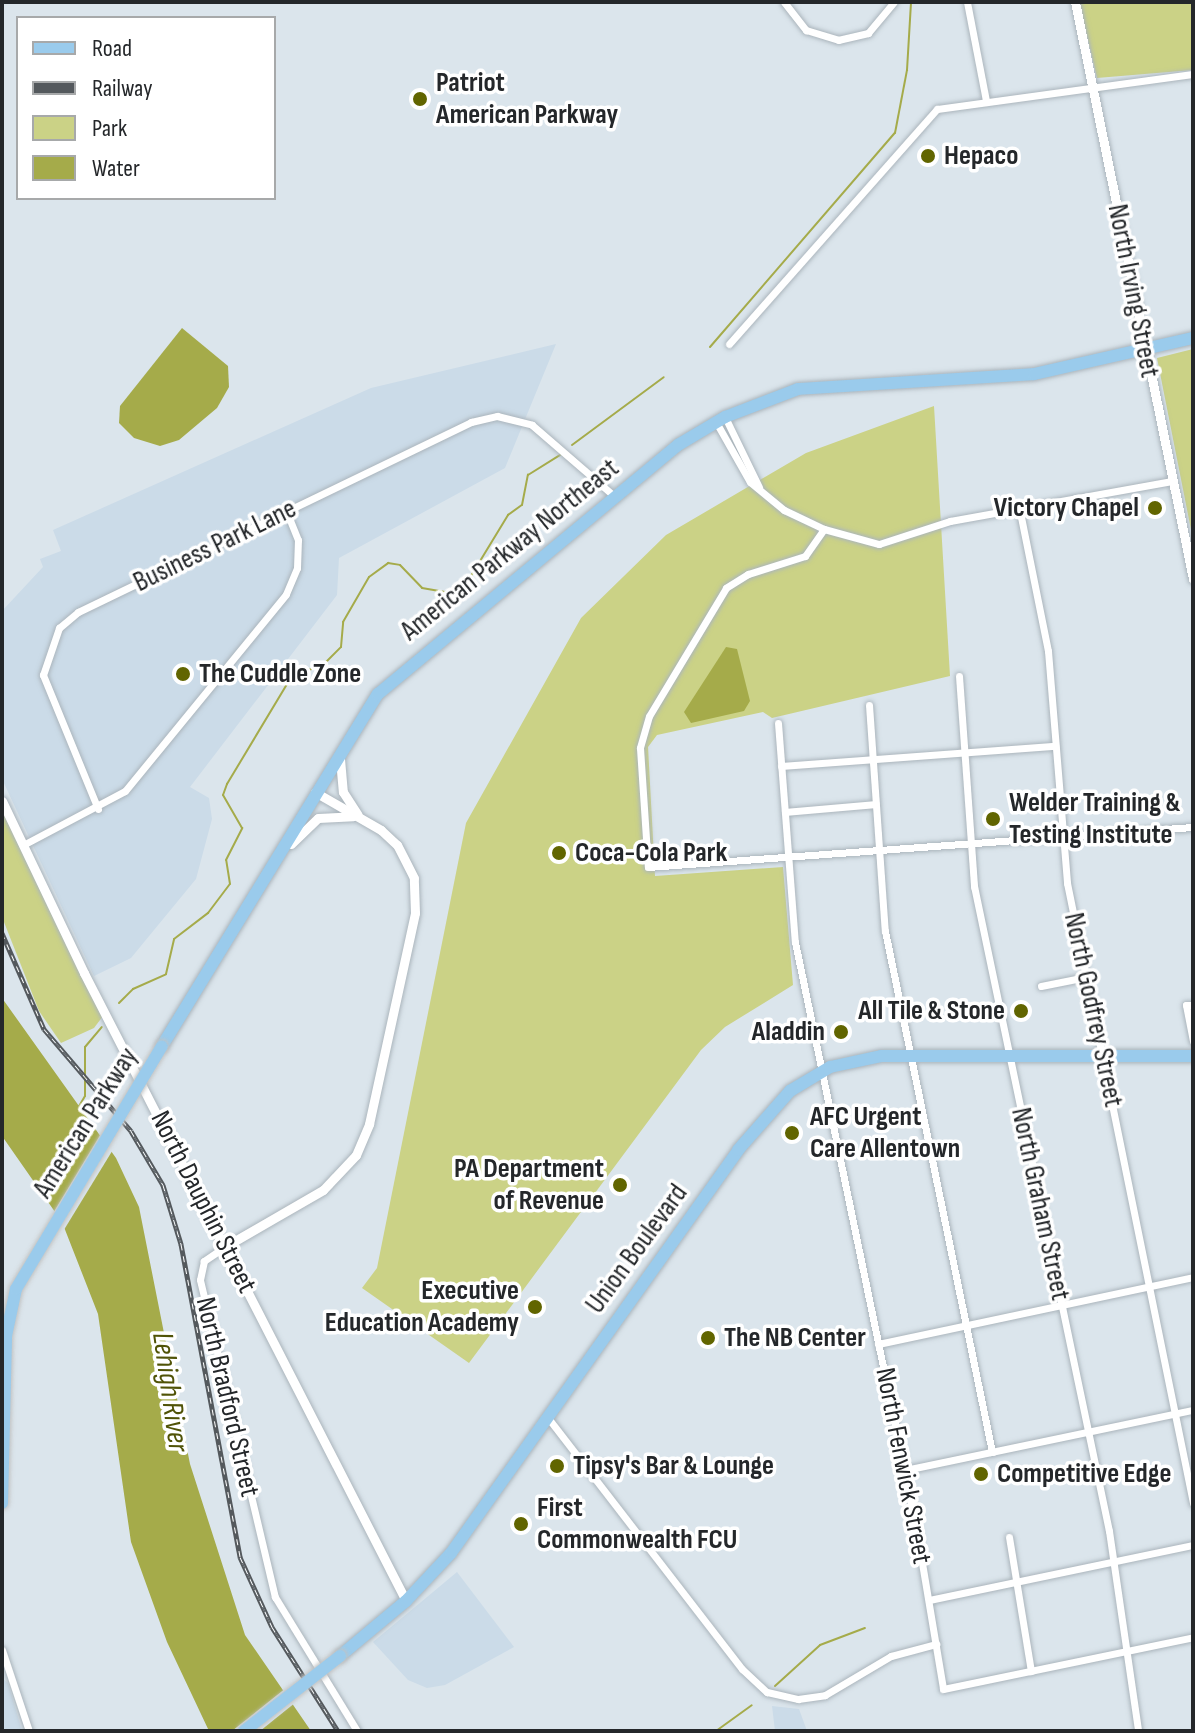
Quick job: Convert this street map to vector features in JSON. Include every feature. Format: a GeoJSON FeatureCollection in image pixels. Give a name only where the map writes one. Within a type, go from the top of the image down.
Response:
{"type":"FeatureCollection","features":[{"type":"Feature","properties":{"kind":"main road","name":"American Parkway Northeast"},"geometry":{"type":"LineString","coordinates":[[162,1046],[340,751],[387,683],[614,496],[720,419],[774,396],[827,384],[1074,368],[1193,338]]}},
{"type":"Feature","properties":{"kind":"main road","name":"American Parkway"},"geometry":{"type":"LineString","coordinates":[[2,1503],[6,1336],[16,1289],[162,1046]]}},
{"type":"Feature","properties":{"kind":"main road","name":"Union Boulevard"},"geometry":{"type":"LineString","coordinates":[[244,1731],[406,1601],[473,1523],[546,1416],[767,1112],[822,1071],[864,1058],[913,1055],[1193,1056]]}},
{"type":"Feature","properties":{"kind":"street"},"geometry":{"type":"LineString","coordinates":[[784,2],[806,30],[840,40],[868,33],[894,2]]}},
{"type":"Feature","properties":{"kind":"street"},"geometry":{"type":"LineString","coordinates":[[967,2],[986,101]]}},
{"type":"Feature","properties":{"kind":"street","name":"North Irving Street"},"geometry":{"type":"LineString","coordinates":[[1075,2],[1193,579]]}},
{"type":"Feature","properties":{"kind":"street"},"geometry":{"type":"LineString","coordinates":[[729,344],[930,113],[944,106],[1193,74]]}},
{"type":"Feature","properties":{"kind":"street","name":"Business Park Lane"},"geometry":{"type":"LineString","coordinates":[[98,809],[47,694],[43,675],[59,628],[78,612],[471,422],[497,416],[532,425],[614,496]]}},
{"type":"Feature","properties":{"kind":"street"},"geometry":{"type":"LineString","coordinates":[[720,419],[759,487],[784,510],[824,529],[879,544],[950,521],[1020,512],[1173,481]]}},
{"type":"Feature","properties":{"kind":"street"},"geometry":{"type":"LineString","coordinates":[[23,845],[98,809],[125,791],[286,594],[297,568],[298,540],[286,511]]}},
{"type":"Feature","properties":{"kind":"street","name":"North Godfrey Street"},"geometry":{"type":"LineString","coordinates":[[1020,512],[1048,651],[1063,836],[1086,977],[1193,1503]]}},
{"type":"Feature","properties":{"kind":"street"},"geometry":{"type":"LineString","coordinates":[[824,529],[805,556],[748,574],[726,588],[649,716],[640,734],[648,867],[1193,827]]}},
{"type":"Feature","properties":{"kind":"street","name":"North Graham Street"},"geometry":{"type":"LineString","coordinates":[[959,676],[974,886],[1089,1432],[1114,1561],[1138,1731]]}},
{"type":"Feature","properties":{"kind":"street"},"geometry":{"type":"LineString","coordinates":[[869,705],[885,931],[913,1055],[992,1452]]}},
{"type":"Feature","properties":{"kind":"street","name":"North Fenwick Street"},"geometry":{"type":"LineString","coordinates":[[778,723],[795,942],[905,1470],[943,1689],[1031,1671]]}},
{"type":"Feature","properties":{"kind":"street"},"geometry":{"type":"LineString","coordinates":[[781,766],[1055,746]]}},
{"type":"Feature","properties":{"kind":"street"},"geometry":{"type":"LineString","coordinates":[[266,871],[318,818],[360,817],[340,782],[340,751]]}},
{"type":"Feature","properties":{"kind":"street","name":"North Bradford Street"},"geometry":{"type":"LineString","coordinates":[[315,792],[360,817],[401,851],[416,898],[369,1124],[356,1155],[323,1190],[204,1261],[200,1280],[275,1597],[357,1731]]}},
{"type":"Feature","properties":{"kind":"street","name":"North Dauphin Street"},"geometry":{"type":"LineString","coordinates":[[2,801],[406,1601]]}},
{"type":"Feature","properties":{"kind":"street"},"geometry":{"type":"LineString","coordinates":[[785,812],[876,804]]}},
{"type":"Feature","properties":{"kind":"street"},"geometry":{"type":"LineString","coordinates":[[1041,986],[1086,977]]}},
{"type":"Feature","properties":{"kind":"street"},"geometry":{"type":"LineString","coordinates":[[1190,1005],[1193,1041]]}},
{"type":"Feature","properties":{"kind":"street"},"geometry":{"type":"LineString","coordinates":[[878,1344],[1193,1277]]}},
{"type":"Feature","properties":{"kind":"street"},"geometry":{"type":"LineString","coordinates":[[905,1470],[1193,1410]]}},
{"type":"Feature","properties":{"kind":"street"},"geometry":{"type":"LineString","coordinates":[[546,1416],[753,1680],[779,1697],[809,1698],[835,1691],[902,1651],[936,1644]]}},
{"type":"Feature","properties":{"kind":"street"},"geometry":{"type":"LineString","coordinates":[[1009,1537],[1031,1671],[1193,1637]]}},
{"type":"Feature","properties":{"kind":"street"},"geometry":{"type":"LineString","coordinates":[[929,1600],[1193,1545]]}},
{"type":"Feature","properties":{"kind":"street"},"geometry":{"type":"LineString","coordinates":[[2,1650],[6,1672],[29,1731]]}},
{"type":"Feature","properties":{"kind":"shaded area"},"geometry":{"type":"Polygon","coordinates":[[[556,344],[505,468],[339,558],[337,595],[190,787],[209,798],[212,819],[196,879],[131,958],[94,976],[2,779],[2,611],[43,567],[40,559],[61,551],[53,530],[371,388],[556,344]]]}},
{"type":"Feature","properties":{"kind":"shaded area"},"geometry":{"type":"Polygon","coordinates":[[[457,1572],[514,1647],[445,1685],[427,1688],[408,1680],[373,1642],[457,1572]]]}},
{"type":"Feature","properties":{"kind":"shaded area"},"geometry":{"type":"Polygon","coordinates":[[[2,1678],[8,1683],[22,1731],[2,1731],[2,1678]]]}},
{"type":"Feature","properties":{"kind":"shaded area"},"geometry":{"type":"Polygon","coordinates":[[[772,1706],[799,1709],[807,1731],[775,1731],[772,1706]]]}},
{"type":"Feature","properties":{"kind":"green space"},"geometry":{"type":"Polygon","coordinates":[[[1079,2],[1193,2],[1193,70],[1097,78],[1079,2]]]}},
{"type":"Feature","properties":{"kind":"green space"},"geometry":{"type":"Polygon","coordinates":[[[1193,349],[1193,540],[1157,358],[1193,349]]]}},
{"type":"Feature","properties":{"kind":"green space","name":"Coca-Cola Park"},"geometry":{"type":"Polygon","coordinates":[[[934,406],[950,676],[772,718],[763,712],[657,735],[648,747],[655,876],[783,867],[793,985],[725,1027],[701,1050],[469,1363],[362,1288],[377,1268],[466,823],[581,618],[666,535],[806,453],[934,406]]]}},
{"type":"Feature","properties":{"kind":"green space"},"geometry":{"type":"Polygon","coordinates":[[[2,810],[103,1016],[94,1028],[61,1043],[39,1011],[2,917],[2,810]]]}},
{"type":"Feature","properties":{"kind":"water"},"geometry":{"type":"Polygon","coordinates":[[[182,328],[228,366],[229,387],[217,408],[179,440],[160,446],[134,438],[119,423],[120,406],[182,328]]]}},
{"type":"Feature","properties":{"kind":"water"},"geometry":{"type":"Polygon","coordinates":[[[726,647],[737,649],[750,701],[744,711],[691,723],[684,712],[726,647]]]}},
{"type":"Feature","properties":{"kind":"water","name":"Lehigh River"},"geometry":{"type":"Polygon","coordinates":[[[2,998],[116,1158],[139,1207],[190,1464],[245,1635],[311,1731],[209,1731],[167,1642],[131,1542],[98,1314],[62,1222],[2,1136],[2,998]]]}},
{"type":"Feature","properties":{"kind":"pier"},"geometry":{"type":"Polygon","coordinates":[[[102,1132],[114,1148],[62,1233],[52,1215],[102,1132]]]}},
{"type":"Feature","properties":{"kind":"pier"},"geometry":{"type":"Polygon","coordinates":[[[286,1688],[296,1702],[260,1731],[232,1731],[286,1688]]]}},
{"type":"Feature","properties":{"kind":"waterway"},"geometry":{"type":"LineString","coordinates":[[710,347],[895,133],[907,70],[911,2]]}},
{"type":"Feature","properties":{"kind":"waterway"},"geometry":{"type":"LineString","coordinates":[[572,445],[664,377]]}},
{"type":"Feature","properties":{"kind":"waterway"},"geometry":{"type":"LineString","coordinates":[[119,1003],[133,989],[166,974],[174,939],[208,913],[230,884],[226,860],[242,828],[223,795],[227,784],[293,674],[322,666],[341,647],[343,622],[369,577],[388,563],[400,565],[422,588],[444,592],[463,589],[508,515],[522,505],[528,475],[560,455]]}},
{"type":"Feature","properties":{"kind":"waterway"},"geometry":{"type":"LineString","coordinates":[[78,1108],[85,1096],[85,1047],[102,1027]]}},
{"type":"Feature","properties":{"kind":"waterway"},"geometry":{"type":"LineString","coordinates":[[775,1686],[820,1645],[865,1628]]}},
{"type":"Feature","properties":{"kind":"waterway"},"geometry":{"type":"LineString","coordinates":[[716,1731],[752,1705]]}},
{"type":"Feature","properties":{"kind":"railway"},"geometry":{"type":"LineString","coordinates":[[2,933],[44,1029],[131,1131],[163,1185],[181,1244],[240,1557],[272,1627],[338,1731]]}},
{"type":"Feature","properties":{"kind":"place","name":"Patriot American Parkway"},"geometry":{"type":"Point","coordinates":[420,99]}},
{"type":"Feature","properties":{"kind":"place","name":"Hepaco"},"geometry":{"type":"Point","coordinates":[928,156]}},
{"type":"Feature","properties":{"kind":"place","name":"Victory Chapel"},"geometry":{"type":"Point","coordinates":[1155,508]}},
{"type":"Feature","properties":{"kind":"place","name":"The Cuddle Zone"},"geometry":{"type":"Point","coordinates":[183,674]}},
{"type":"Feature","properties":{"kind":"place","name":"Welder Training & Testing Institute"},"geometry":{"type":"Point","coordinates":[993,819]}},
{"type":"Feature","properties":{"kind":"place","name":"Coca-Cola Park"},"geometry":{"type":"Point","coordinates":[559,853]}},
{"type":"Feature","properties":{"kind":"place","name":"All Tile & Stone"},"geometry":{"type":"Point","coordinates":[1021,1011]}},
{"type":"Feature","properties":{"kind":"place","name":"Aladdin"},"geometry":{"type":"Point","coordinates":[841,1032]}},
{"type":"Feature","properties":{"kind":"place","name":"AFC Urgent Care Allentown"},"geometry":{"type":"Point","coordinates":[792,1133]}},
{"type":"Feature","properties":{"kind":"place","name":"PA Department of Revenue"},"geometry":{"type":"Point","coordinates":[620,1185]}},
{"type":"Feature","properties":{"kind":"place","name":"Executive Education Academy"},"geometry":{"type":"Point","coordinates":[535,1307]}},
{"type":"Feature","properties":{"kind":"place","name":"The NB Center"},"geometry":{"type":"Point","coordinates":[708,1338]}},
{"type":"Feature","properties":{"kind":"place","name":"Tipsy's Bar & Lounge"},"geometry":{"type":"Point","coordinates":[557,1466]}},
{"type":"Feature","properties":{"kind":"place","name":"Competitive Edge"},"geometry":{"type":"Point","coordinates":[981,1474]}},
{"type":"Feature","properties":{"kind":"place","name":"First Commonwealth FCU"},"geometry":{"type":"Point","coordinates":[521,1524]}}]}
